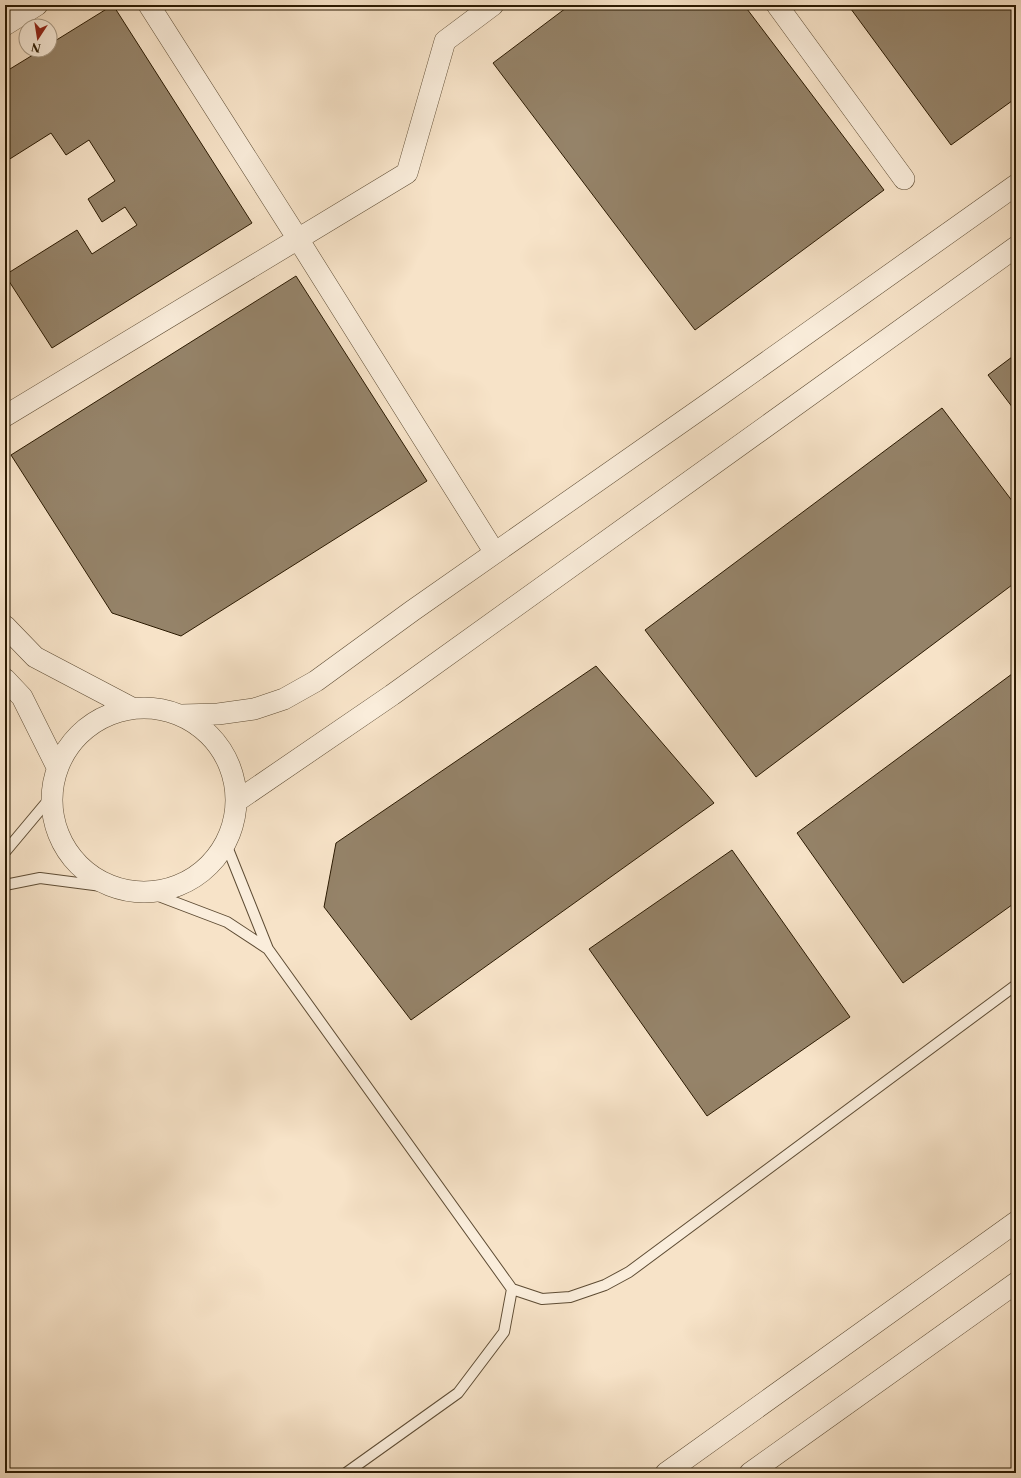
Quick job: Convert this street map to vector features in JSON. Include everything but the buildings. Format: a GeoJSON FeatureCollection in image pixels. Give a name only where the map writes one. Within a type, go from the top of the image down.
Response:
{"type":"FeatureCollection","features":[{"type":"Feature","properties":{"kind":"street"},"geometry":{"type":"LineString","coordinates":[[5,25],[37,5]]}},
{"type":"Feature","properties":{"kind":"street"},"geometry":{"type":"LineString","coordinates":[[149,5],[495,553]]}},
{"type":"Feature","properties":{"kind":"street"},"geometry":{"type":"LineString","coordinates":[[5,416],[407,173],[445,41],[493,5]]}},
{"type":"Feature","properties":{"kind":"street"},"geometry":{"type":"LineString","coordinates":[[777,5],[904,179]]}},
{"type":"Feature","properties":{"kind":"street"},"geometry":{"type":"LineString","coordinates":[[182,715],[205,730],[222,749],[234,774],[237,801],[226,844],[212,863],[194,878],[172,888],[148,892],[117,888],[90,875],[68,854],[55,826],[51,796],[57,767],[74,738],[100,718],[132,708],[157,708],[182,715],[218,714],[254,709],[284,699],[316,681],[412,611],[1016,184]]}},
{"type":"Feature","properties":{"kind":"street"},"geometry":{"type":"LineString","coordinates":[[237,801],[392,696],[1016,247]]}},
{"type":"Feature","properties":{"kind":"street"},"geometry":{"type":"LineString","coordinates":[[5,626],[35,656],[132,708]]}},
{"type":"Feature","properties":{"kind":"street"},"geometry":{"type":"LineString","coordinates":[[5,679],[22,696],[57,767]]}},
{"type":"Feature","properties":{"kind":"street"},"geometry":{"type":"LineString","coordinates":[[666,1473],[1016,1222]]}},
{"type":"Feature","properties":{"kind":"street"},"geometry":{"type":"LineString","coordinates":[[750,1473],[1016,1283]]}},
{"type":"Feature","properties":{"kind":"lane"},"geometry":{"type":"LineString","coordinates":[[5,852],[51,796]]}},
{"type":"Feature","properties":{"kind":"lane"},"geometry":{"type":"LineString","coordinates":[[226,844],[268,949],[512,1289],[542,1299],[570,1297],[605,1285],[629,1272],[1016,985]]}},
{"type":"Feature","properties":{"kind":"lane"},"geometry":{"type":"LineString","coordinates":[[5,885],[40,878],[117,888]]}},
{"type":"Feature","properties":{"kind":"lane"},"geometry":{"type":"LineString","coordinates":[[148,892],[227,922],[268,949]]}},
{"type":"Feature","properties":{"kind":"lane"},"geometry":{"type":"LineString","coordinates":[[346,1473],[458,1393],[504,1332],[512,1289]]}}]}
